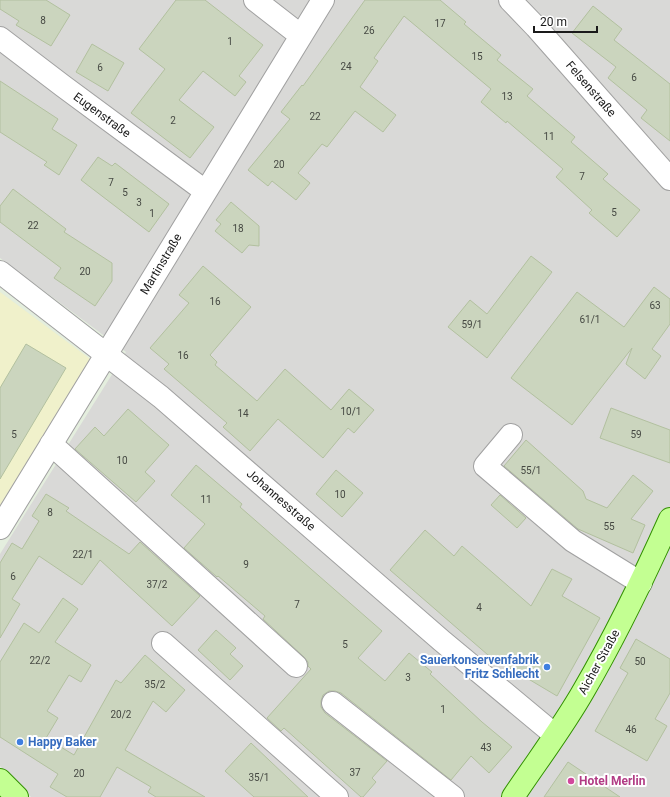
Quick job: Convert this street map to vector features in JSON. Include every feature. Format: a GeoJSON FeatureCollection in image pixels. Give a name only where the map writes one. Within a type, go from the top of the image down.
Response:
{"type":"FeatureCollection","features":[{"type":"Feature","properties":{"kind":"main road","name":"Aicher Straße"},"geometry":{"type":"LineString","coordinates":[[513,797],[584,690],[641,583],[670,519]]}},
{"type":"Feature","properties":{"kind":"street"},"geometry":{"type":"LineString","coordinates":[[255,0],[300,35]]}},
{"type":"Feature","properties":{"kind":"street","name":"Martinstraße"},"geometry":{"type":"LineString","coordinates":[[0,528],[300,35],[323,0]]}},
{"type":"Feature","properties":{"kind":"street","name":"Felsenstraße"},"geometry":{"type":"LineString","coordinates":[[510,0],[536,27],[670,179]]}},
{"type":"Feature","properties":{"kind":"street","name":"Eugenstraße"},"geometry":{"type":"LineString","coordinates":[[0,38],[74,95],[205,191]]}},
{"type":"Feature","properties":{"kind":"street","name":"Johannesstraße"},"geometry":{"type":"LineString","coordinates":[[0,272],[106,353],[173,407],[489,681],[555,735]]}},
{"type":"Feature","properties":{"kind":"street"},"geometry":{"type":"LineString","coordinates":[[512,435],[485,466],[573,541],[641,583]]}},
{"type":"Feature","properties":{"kind":"street"},"geometry":{"type":"LineString","coordinates":[[51,444],[296,666]]}},
{"type":"Feature","properties":{"kind":"street"},"geometry":{"type":"LineString","coordinates":[[163,643],[337,797]]}},
{"type":"Feature","properties":{"kind":"street"},"geometry":{"type":"LineString","coordinates":[[333,703],[453,797]]}},
{"type":"Feature","properties":{"kind":"shaded area"},"geometry":{"type":"Polygon","coordinates":[[[0,0],[670,0],[670,797],[31,797],[0,766],[0,554],[126,352],[0,258],[0,0]]]}},
{"type":"Feature","properties":{"kind":"shaded area"},"geometry":{"type":"Polygon","coordinates":[[[0,292],[93,361],[0,507],[0,292]]]}},
{"type":"Feature","properties":{"kind":"building"},"geometry":{"type":"Polygon","coordinates":[[[0,0],[46,0],[70,15],[51,46],[16,25],[19,21],[0,9],[0,0]]]}},
{"type":"Feature","properties":{"kind":"building"},"geometry":{"type":"Polygon","coordinates":[[[176,0],[205,0],[263,45],[239,76],[246,82],[235,96],[203,71],[179,100],[214,127],[190,158],[131,113],[165,69],[139,49],[176,0]]]}},
{"type":"Feature","properties":{"kind":"building"},"geometry":{"type":"Polygon","coordinates":[[[365,0],[440,0],[466,22],[464,24],[501,55],[497,60],[533,89],[527,96],[575,137],[571,142],[608,174],[603,179],[640,210],[617,237],[589,213],[592,210],[556,177],[563,169],[507,121],[506,123],[481,102],[491,89],[404,16],[374,58],[378,61],[360,87],[396,115],[383,132],[355,111],[327,147],[322,144],[298,173],[310,183],[296,200],[272,181],[268,186],[248,170],[290,119],[281,112],[302,85],[303,86],[365,0]]]}},
{"type":"Feature","properties":{"kind":"building"},"geometry":{"type":"Polygon","coordinates":[[[593,6],[622,29],[614,40],[670,84],[670,141],[641,118],[647,110],[608,78],[616,67],[572,33],[593,6]]]}},
{"type":"Feature","properties":{"kind":"building"},"geometry":{"type":"Polygon","coordinates":[[[92,44],[124,63],[108,91],[76,72],[92,44]]]}},
{"type":"Feature","properties":{"kind":"building"},"geometry":{"type":"Polygon","coordinates":[[[0,81],[58,119],[52,129],[77,145],[59,175],[44,165],[47,162],[0,132],[0,81]]]}},
{"type":"Feature","properties":{"kind":"building"},"geometry":{"type":"Polygon","coordinates":[[[98,157],[112,166],[115,163],[169,204],[149,232],[81,180],[98,157]]]}},
{"type":"Feature","properties":{"kind":"building"},"geometry":{"type":"Polygon","coordinates":[[[13,189],[66,229],[64,232],[112,263],[112,281],[95,306],[54,278],[61,268],[0,222],[0,206],[13,189]]]}},
{"type":"Feature","properties":{"kind":"building"},"geometry":{"type":"Polygon","coordinates":[[[231,202],[259,226],[259,246],[249,245],[242,253],[215,231],[221,224],[216,220],[231,202]]]}},
{"type":"Feature","properties":{"kind":"building"},"geometry":{"type":"Polygon","coordinates":[[[531,256],[552,272],[487,358],[448,327],[470,300],[487,314],[531,256]]]}},
{"type":"Feature","properties":{"kind":"building"},"geometry":{"type":"Polygon","coordinates":[[[203,266],[251,307],[210,355],[217,362],[215,365],[257,401],[285,369],[331,410],[349,389],[374,410],[354,433],[348,428],[323,458],[278,419],[250,451],[223,427],[227,423],[164,369],[169,364],[150,348],[189,303],[179,295],[203,266]]]}},
{"type":"Feature","properties":{"kind":"building"},"geometry":{"type":"Polygon","coordinates":[[[654,287],[670,299],[670,324],[652,349],[661,356],[645,379],[626,364],[632,348],[572,425],[511,378],[577,292],[624,327],[654,287]]]}},
{"type":"Feature","properties":{"kind":"building"},"geometry":{"type":"Polygon","coordinates":[[[26,344],[66,368],[0,479],[0,388],[26,344]]]}},
{"type":"Feature","properties":{"kind":"building"},"geometry":{"type":"Polygon","coordinates":[[[611,408],[670,430],[670,463],[600,438],[611,408]]]}},
{"type":"Feature","properties":{"kind":"building"},"geometry":{"type":"Polygon","coordinates":[[[128,409],[169,445],[145,472],[155,481],[136,502],[75,449],[95,427],[104,436],[128,409]]]}},
{"type":"Feature","properties":{"kind":"building"},"geometry":{"type":"Polygon","coordinates":[[[526,440],[583,491],[586,499],[607,508],[633,475],[653,491],[631,519],[645,525],[633,553],[578,529],[504,466],[526,440]]]}},
{"type":"Feature","properties":{"kind":"building"},"geometry":{"type":"Polygon","coordinates":[[[196,465],[242,504],[240,507],[382,631],[358,658],[385,681],[409,653],[432,672],[430,674],[482,722],[512,747],[489,773],[471,756],[451,780],[341,693],[329,691],[323,695],[321,701],[321,707],[325,713],[387,761],[372,778],[376,782],[363,797],[361,797],[284,728],[281,731],[267,718],[311,669],[304,657],[263,619],[265,616],[184,548],[205,524],[171,495],[196,465]]]}},
{"type":"Feature","properties":{"kind":"building"},"geometry":{"type":"Polygon","coordinates":[[[336,470],[363,493],[342,517],[316,494],[336,470]]]}},
{"type":"Feature","properties":{"kind":"building"},"geometry":{"type":"Polygon","coordinates":[[[46,494],[69,508],[66,511],[129,554],[140,542],[200,596],[172,626],[100,560],[82,585],[39,556],[12,599],[20,604],[0,638],[0,563],[12,543],[22,549],[39,521],[32,516],[46,494]]]}},
{"type":"Feature","properties":{"kind":"building"},"geometry":{"type":"Polygon","coordinates":[[[500,495],[526,518],[517,528],[491,505],[500,495]]]}},
{"type":"Feature","properties":{"kind":"building"},"geometry":{"type":"Polygon","coordinates":[[[425,530],[454,556],[462,546],[531,606],[552,569],[572,579],[562,596],[600,618],[557,696],[488,655],[390,570],[425,530]]]}},
{"type":"Feature","properties":{"kind":"building"},"geometry":{"type":"Polygon","coordinates":[[[63,598],[78,609],[55,642],[91,665],[81,682],[69,675],[47,711],[58,718],[46,738],[74,755],[116,680],[121,683],[145,655],[185,690],[166,712],[153,701],[125,750],[205,797],[156,797],[148,792],[151,787],[117,767],[100,797],[67,797],[50,787],[58,774],[0,737],[0,662],[24,623],[39,633],[63,598]]]}},
{"type":"Feature","properties":{"kind":"building"},"geometry":{"type":"Polygon","coordinates":[[[216,630],[236,648],[230,654],[243,666],[230,680],[198,650],[216,630]]]}},
{"type":"Feature","properties":{"kind":"building"},"geometry":{"type":"Polygon","coordinates":[[[636,639],[670,659],[670,693],[655,719],[667,726],[647,761],[595,731],[628,673],[620,668],[636,639]]]}},
{"type":"Feature","properties":{"kind":"building"},"geometry":{"type":"Polygon","coordinates":[[[251,743],[308,797],[254,797],[225,771],[251,743]]]}},
{"type":"Feature","properties":{"kind":"building"},"geometry":{"type":"Polygon","coordinates":[[[568,762],[620,797],[544,797],[568,762]]]}},
{"type":"Feature","properties":{"kind":"place","name":"Sauerkonservenfabrik Fritz Schlecht"},"geometry":{"type":"Point","coordinates":[547,667]}},
{"type":"Feature","properties":{"kind":"place","name":"Happy Baker"},"geometry":{"type":"Point","coordinates":[20,742]}},
{"type":"Feature","properties":{"kind":"place","name":"Hotel Merlin"},"geometry":{"type":"Point","coordinates":[571,781]}}]}
